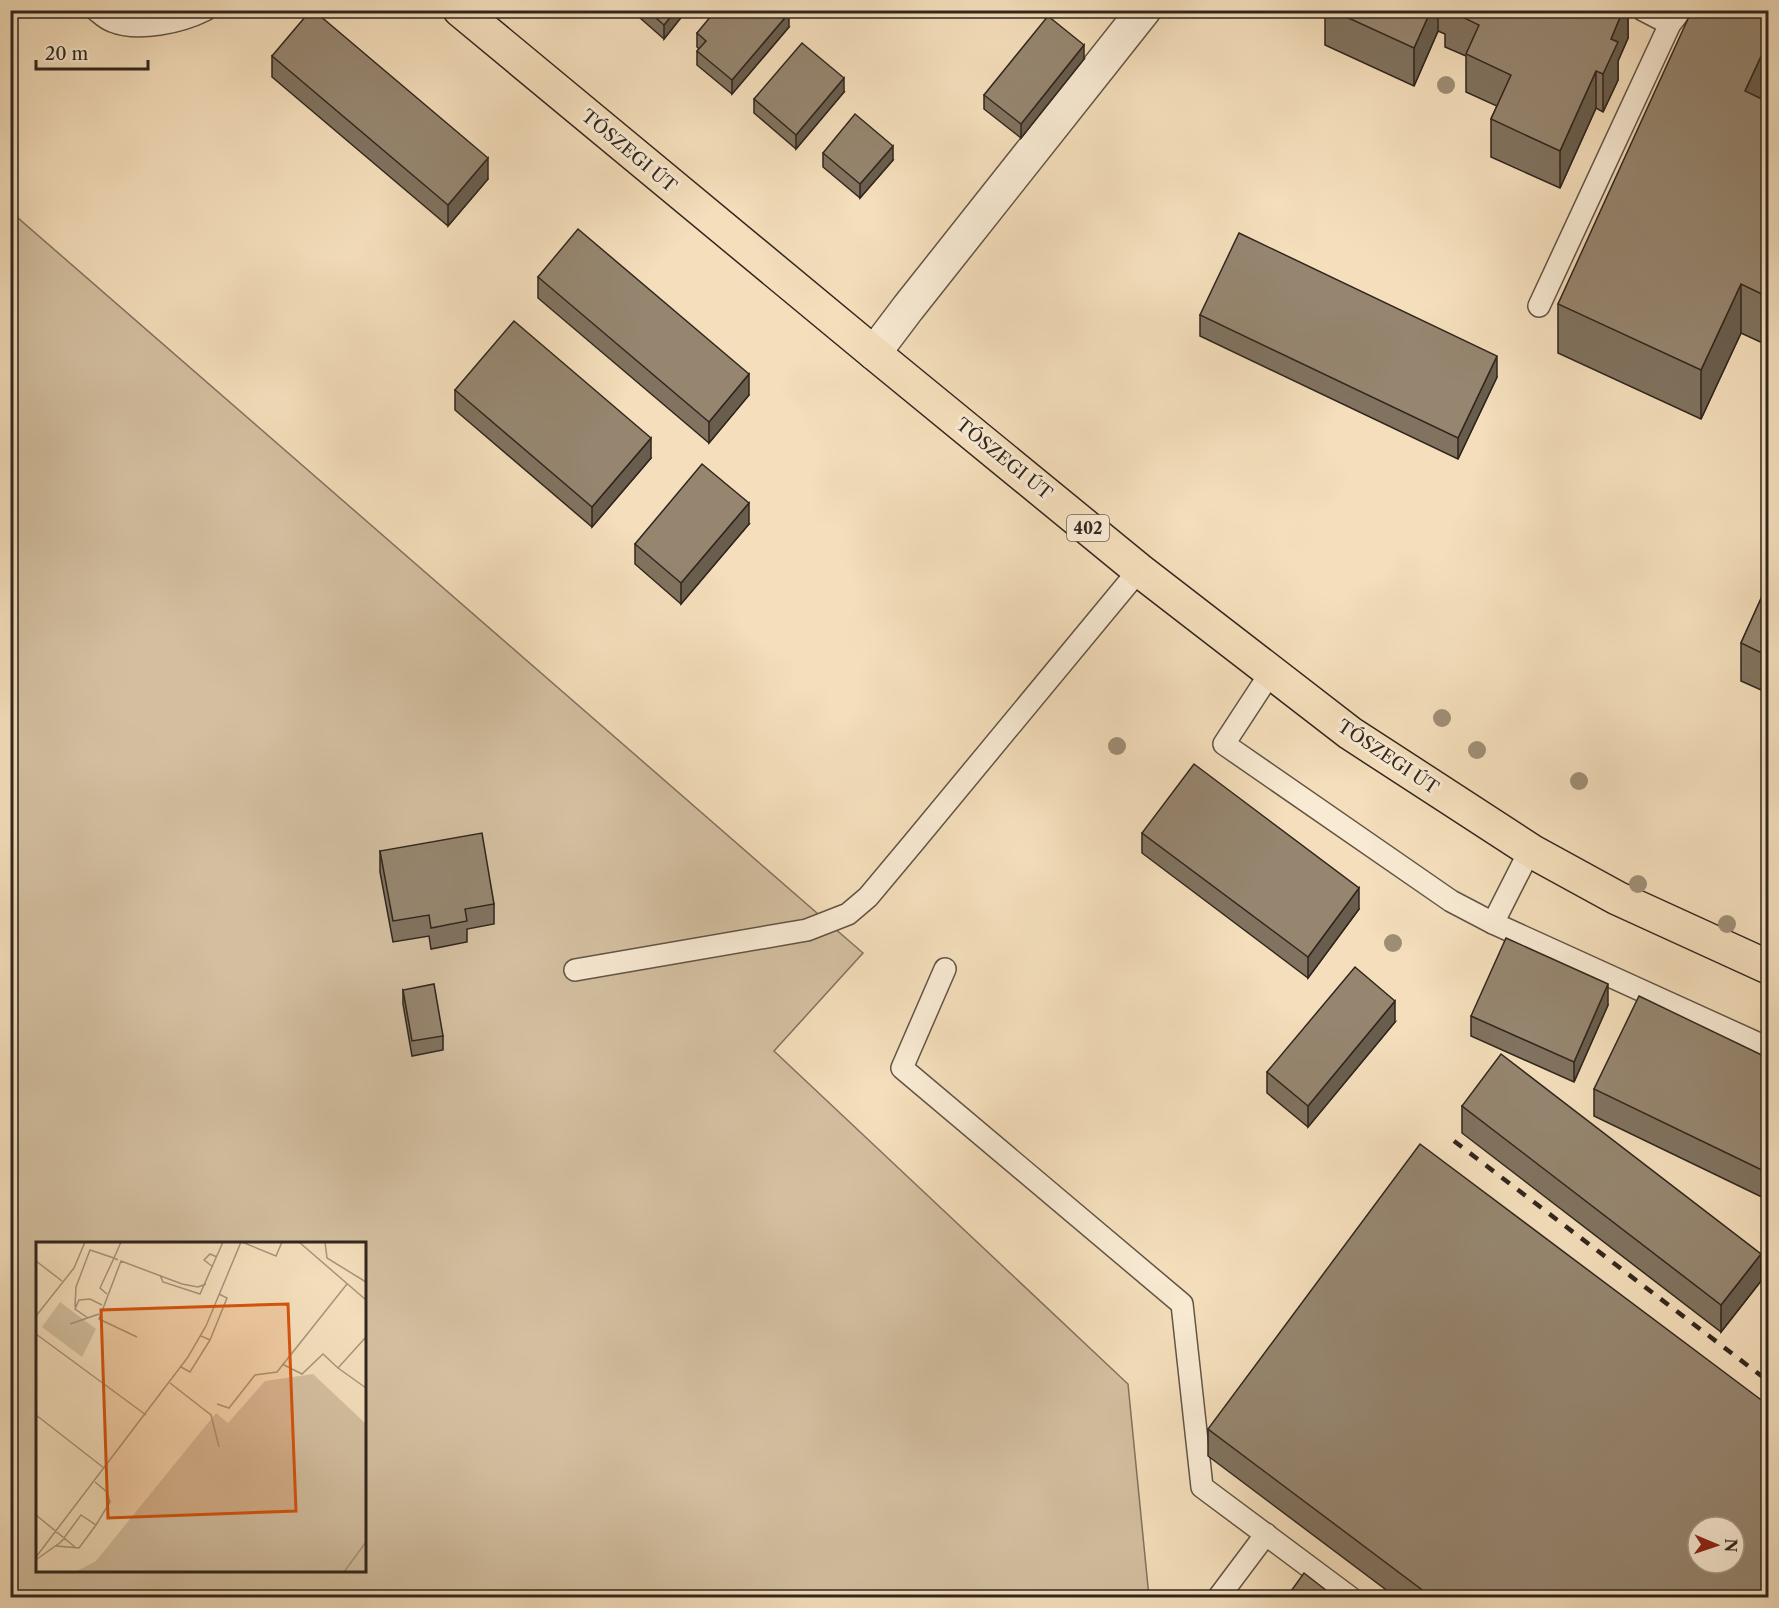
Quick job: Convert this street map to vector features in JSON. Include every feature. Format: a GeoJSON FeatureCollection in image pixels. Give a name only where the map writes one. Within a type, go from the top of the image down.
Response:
{"type":"FeatureCollection","features":[{"type":"Feature","properties":{"kind":"main road","name":"TÓSZEGI ÚT"},"geometry":{"type":"LineString","coordinates":[[460,10],[1139,570],[1350,733],[1530,850],[1617,898],[1768,967]]}},
{"type":"Feature","properties":{"kind":"street"},"geometry":{"type":"LineString","coordinates":[[874,353],[1144,10]]}},
{"type":"Feature","properties":{"kind":"lane"},"geometry":{"type":"LineString","coordinates":[[96,10],[112,21],[134,25],[154,25],[188,19],[205,10]]}},
{"type":"Feature","properties":{"kind":"lane"},"geometry":{"type":"LineString","coordinates":[[1539,306],[1676,17],[1643,10]]}},
{"type":"Feature","properties":{"kind":"lane"},"geometry":{"type":"LineString","coordinates":[[575,969],[807,930],[848,914],[868,897],[1139,570]]}},
{"type":"Feature","properties":{"kind":"lane"},"geometry":{"type":"LineString","coordinates":[[1271,672],[1224,744],[1451,901],[1493,923],[1768,1048]]}},
{"type":"Feature","properties":{"kind":"lane"},"geometry":{"type":"LineString","coordinates":[[1493,923],[1530,850]]}},
{"type":"Feature","properties":{"kind":"lane"},"geometry":{"type":"LineString","coordinates":[[945,969],[902,1068],[1182,1304],[1202,1487],[1351,1598]]}},
{"type":"Feature","properties":{"kind":"lane"},"geometry":{"type":"LineString","coordinates":[[1218,1598],[1266,1534]]}},
{"type":"Feature","properties":{"kind":"shaded area"},"geometry":{"type":"Polygon","coordinates":[[[10,211],[863,953],[774,1051],[1128,1384],[1149,1597],[11,1597],[10,211]]]}},
{"type":"Feature","properties":{"kind":"building"},"geometry":{"type":"Polygon","coordinates":[[[311,10],[488,158],[448,205],[272,56],[311,10]]]}},
{"type":"Feature","properties":{"kind":"building"},"geometry":{"type":"Polygon","coordinates":[[[647,10],[676,10],[664,25],[647,10]]]}},
{"type":"Feature","properties":{"kind":"building"},"geometry":{"type":"Polygon","coordinates":[[[716,10],[720,10],[726,16],[731,10],[786,10],[789,13],[732,80],[697,51],[706,41],[697,33],[716,10]]]}},
{"type":"Feature","properties":{"kind":"building"},"geometry":{"type":"Polygon","coordinates":[[[1331,10],[1431,10],[1414,48],[1331,10]]]}},
{"type":"Feature","properties":{"kind":"building"},"geometry":{"type":"Polygon","coordinates":[[[1448,10],[1623,10],[1611,39],[1618,42],[1603,74],[1596,71],[1560,151],[1491,119],[1511,75],[1466,54],[1479,25],[1448,10]]]}},
{"type":"Feature","properties":{"kind":"building"},"geometry":{"type":"Polygon","coordinates":[[[1692,10],[1768,10],[1768,41],[1745,91],[1768,102],[1768,297],[1741,284],[1701,370],[1558,304],[1692,10]]]}},
{"type":"Feature","properties":{"kind":"building"},"geometry":{"type":"Polygon","coordinates":[[[1048,16],[1084,45],[1021,124],[984,95],[1048,16]]]}},
{"type":"Feature","properties":{"kind":"building"},"geometry":{"type":"Polygon","coordinates":[[[802,43],[844,78],[796,135],[754,99],[802,43]]]}},
{"type":"Feature","properties":{"kind":"building"},"geometry":{"type":"Polygon","coordinates":[[[855,114],[893,146],[860,184],[823,153],[855,114]]]}},
{"type":"Feature","properties":{"kind":"building"},"geometry":{"type":"Polygon","coordinates":[[[578,229],[749,374],[709,422],[538,277],[578,229]]]}},
{"type":"Feature","properties":{"kind":"building"},"geometry":{"type":"Polygon","coordinates":[[[1239,233],[1497,356],[1458,438],[1200,315],[1239,233]]]}},
{"type":"Feature","properties":{"kind":"building"},"geometry":{"type":"Polygon","coordinates":[[[514,321],[651,438],[592,507],[455,390],[514,321]]]}},
{"type":"Feature","properties":{"kind":"building"},"geometry":{"type":"Polygon","coordinates":[[[702,464],[749,503],[681,583],[635,544],[702,464]]]}},
{"type":"Feature","properties":{"kind":"building"},"geometry":{"type":"Polygon","coordinates":[[[1768,583],[1768,656],[1741,643],[1768,583]]]}},
{"type":"Feature","properties":{"kind":"building"},"geometry":{"type":"Polygon","coordinates":[[[1194,764],[1359,888],[1308,957],[1142,833],[1194,764]]]}},
{"type":"Feature","properties":{"kind":"building"},"geometry":{"type":"Polygon","coordinates":[[[482,833],[494,904],[465,909],[467,921],[431,928],[429,915],[393,921],[380,851],[482,833]]]}},
{"type":"Feature","properties":{"kind":"building"},"geometry":{"type":"Polygon","coordinates":[[[1506,938],[1608,984],[1574,1062],[1471,1016],[1506,938]]]}},
{"type":"Feature","properties":{"kind":"building"},"geometry":{"type":"Polygon","coordinates":[[[1355,967],[1395,1001],[1308,1106],[1267,1072],[1355,967]]]}},
{"type":"Feature","properties":{"kind":"building"},"geometry":{"type":"Polygon","coordinates":[[[434,984],[443,1036],[412,1041],[403,990],[434,984]]]}},
{"type":"Feature","properties":{"kind":"building"},"geometry":{"type":"Polygon","coordinates":[[[1639,996],[1768,1058],[1768,1173],[1594,1089],[1639,996]]]}},
{"type":"Feature","properties":{"kind":"building"},"geometry":{"type":"Polygon","coordinates":[[[1501,1054],[1761,1254],[1721,1305],[1462,1106],[1501,1054]]]}},
{"type":"Feature","properties":{"kind":"building"},"geometry":{"type":"Polygon","coordinates":[[[1420,1144],[1768,1405],[1768,1598],[1433,1598],[1208,1429],[1420,1144]]]}},
{"type":"Feature","properties":{"kind":"building"},"geometry":{"type":"Polygon","coordinates":[[[1304,1573],[1336,1598],[1286,1598],[1304,1573]]]}},
{"type":"Feature","properties":{"kind":"railway"},"geometry":{"type":"LineString","coordinates":[[1454,1141],[1768,1381]]}}]}
